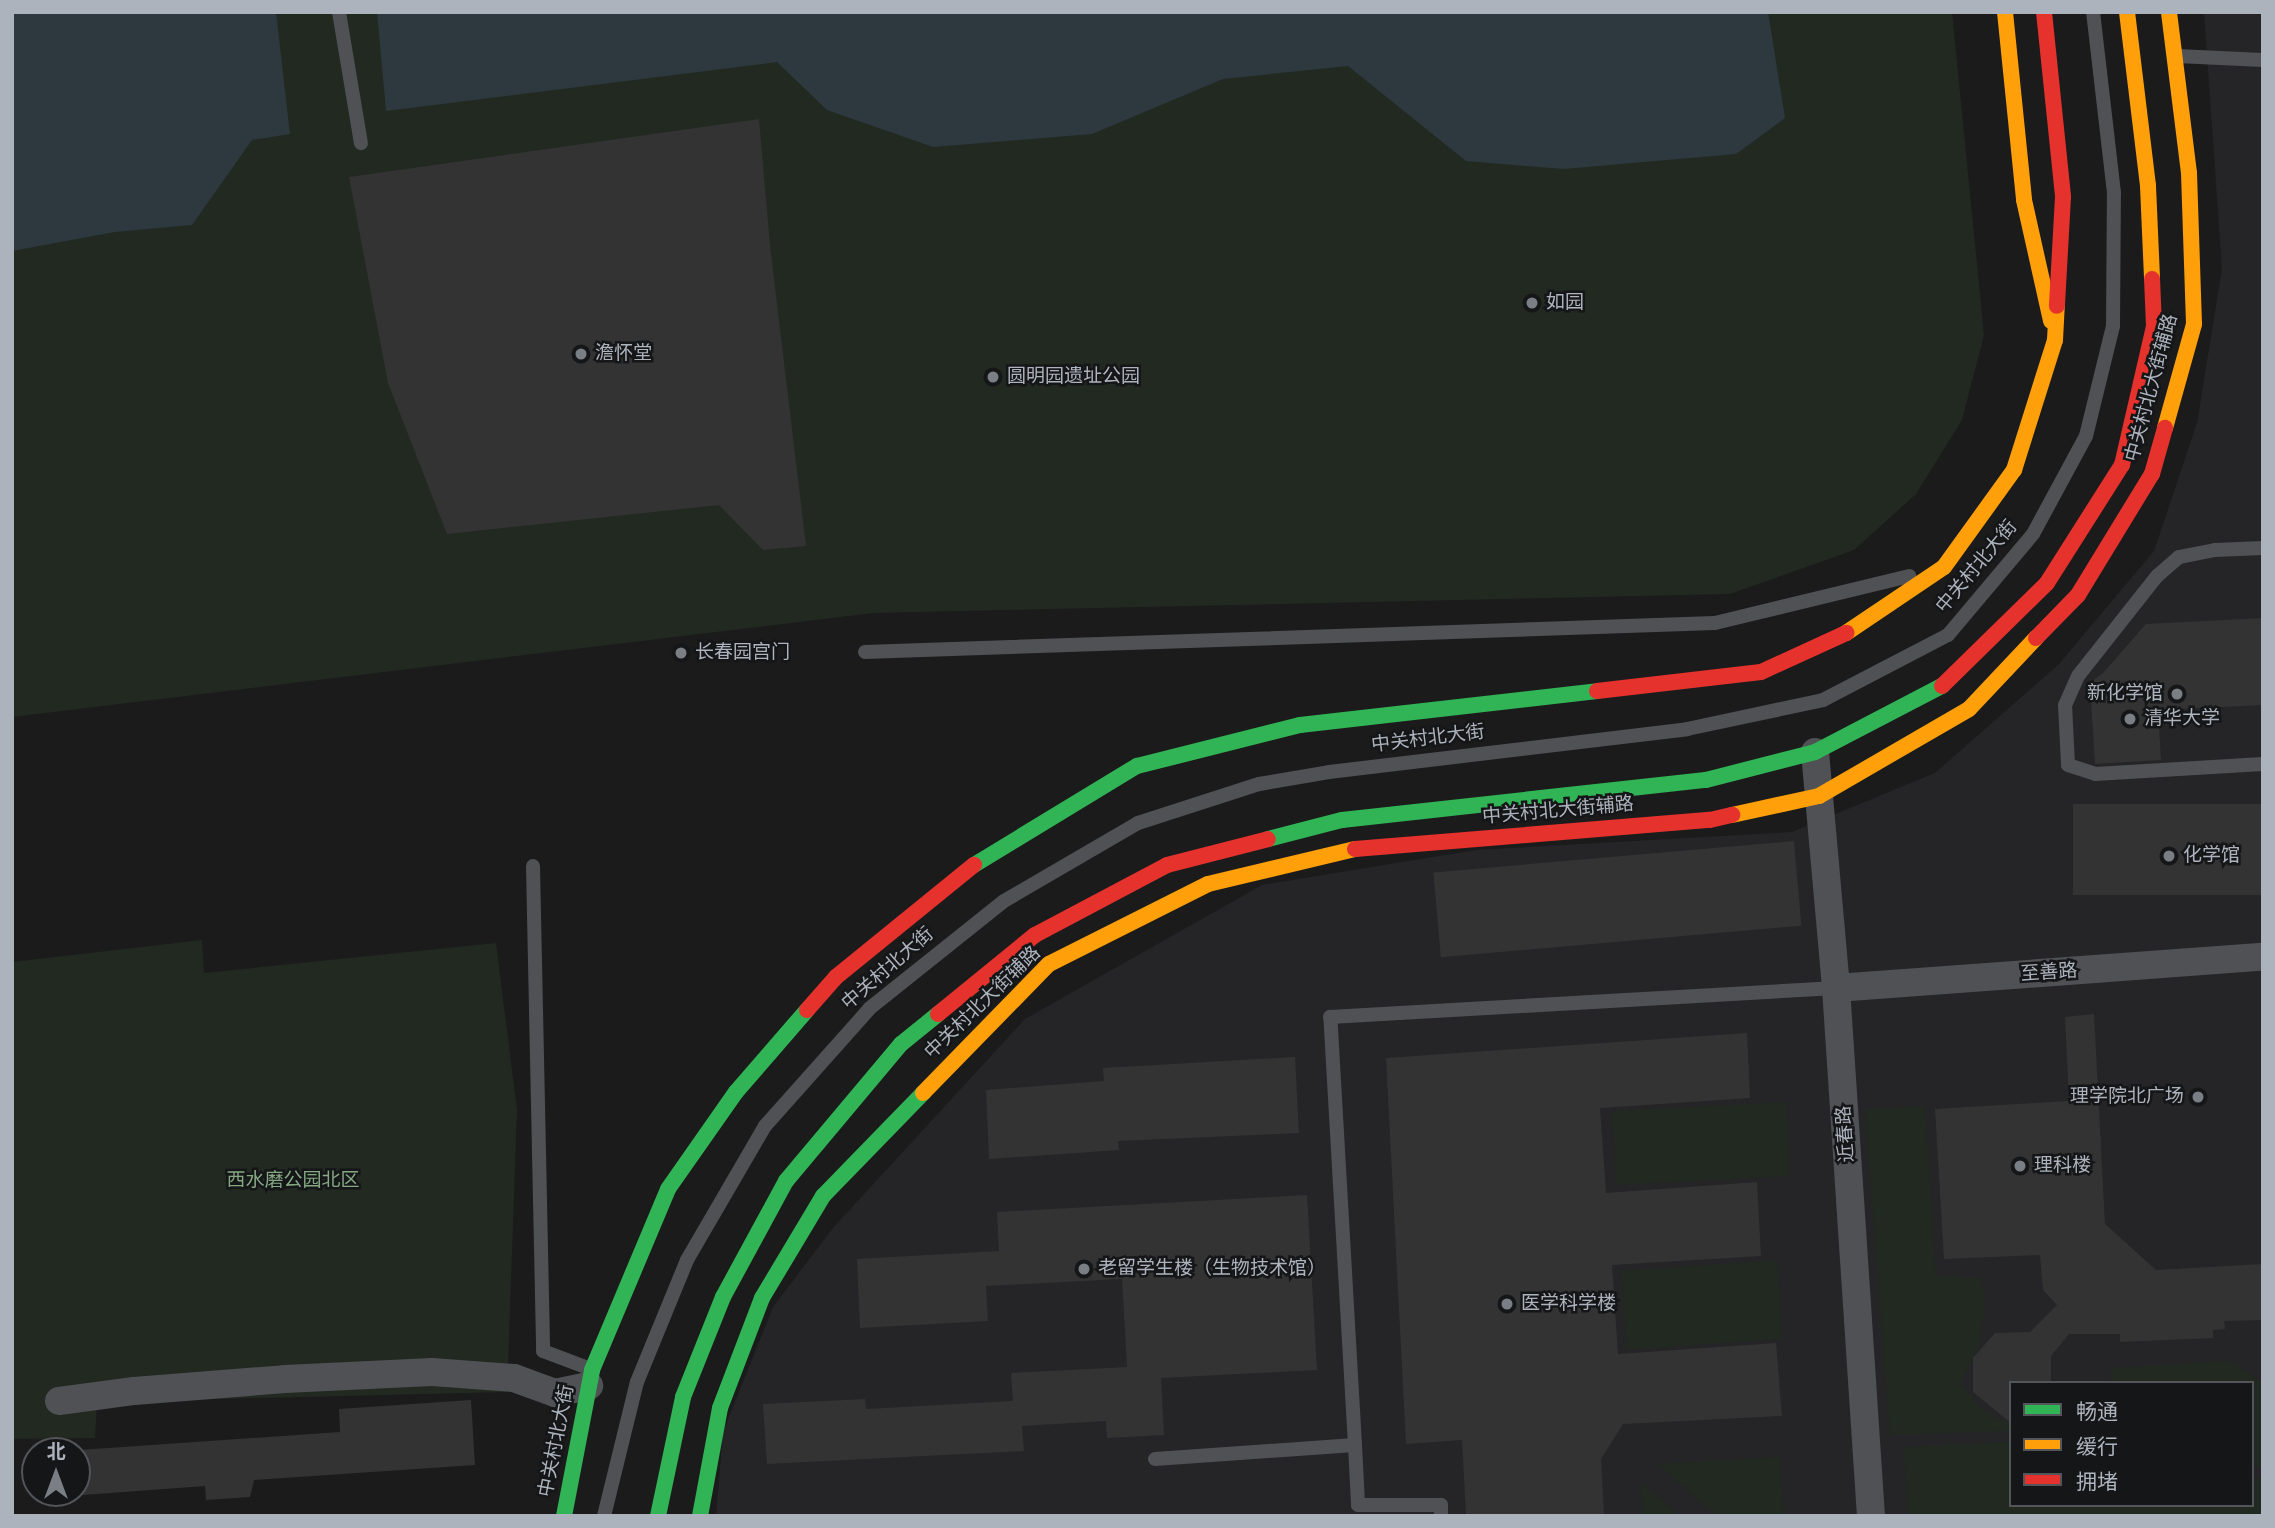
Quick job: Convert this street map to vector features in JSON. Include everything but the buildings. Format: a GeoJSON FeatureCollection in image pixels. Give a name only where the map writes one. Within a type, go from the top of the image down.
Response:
{"type":"FeatureCollection","features":[{"type":"Feature","properties":{"kind":"main road"},"geometry":{"type":"LineString","coordinates":[[2006,12],[2024,200],[2056,340]]}},
{"type":"Feature","properties":{"kind":"main road","name":"中关村北大街"},"geometry":{"type":"LineString","coordinates":[[564,1516],[591,1378],[668,1189],[736,1092],[836,976],[976,863],[1137,766],[1300,725],[1761,672],[1856,628],[1944,567],[2014,470],[2056,340],[2063,197],[2043,12]]}},
{"type":"Feature","properties":{"kind":"main road"},"geometry":{"type":"LineString","coordinates":[[658,1516],[683,1397],[723,1297],[786,1181],[901,1044],[1035,936],[1167,865],[1342,820],[1706,780],[1815,752],[1947,683],[2047,583],[2122,465],[2154,326],[2148,186],[2127,12]]}},
{"type":"Feature","properties":{"kind":"main road","name":"中关村北大街辅路"},"geometry":{"type":"LineString","coordinates":[[701,1516],[720,1408],[762,1297],[824,1196],[1049,964],[1208,884],[1364,848],[1710,820],[1819,796],[1969,709],[2078,595],[2152,474],[2194,324],[2189,173],[2169,12]]}},
{"type":"Feature","properties":{"kind":"street","name":"近春路"},"geometry":{"type":"LineString","coordinates":[[1815,752],[1836,988],[1871,1516]]}},
{"type":"Feature","properties":{"kind":"street","name":"至善路"},"geometry":{"type":"LineString","coordinates":[[1836,988],[2263,957]]}},
{"type":"Feature","properties":{"kind":"street"},"geometry":{"type":"LineString","coordinates":[[59,1401],[257,1381],[432,1372],[514,1378],[555,1394],[591,1378]]}},
{"type":"Feature","properties":{"kind":"lane"},"geometry":{"type":"LineString","coordinates":[[339,12],[361,143]]}},
{"type":"Feature","properties":{"kind":"lane","name":"中关村北大街"},"geometry":{"type":"LineString","coordinates":[[604,1516],[637,1382],[687,1260],[765,1126],[870,1008],[1004,901],[1138,823],[1259,784],[1329,772],[1687,729],[1824,700],[1948,635],[2033,534],[2086,436],[2113,326],[2114,193],[2093,12]]}},
{"type":"Feature","properties":{"kind":"lane"},"geometry":{"type":"LineString","coordinates":[[2174,56],[2263,60]]}},
{"type":"Feature","properties":{"kind":"lane"},"geometry":{"type":"LineString","coordinates":[[2263,548],[2215,550],[2179,557],[2157,576],[2078,676],[2065,705],[2068,765],[2095,774],[2263,764]]}},
{"type":"Feature","properties":{"kind":"lane"},"geometry":{"type":"LineString","coordinates":[[864,652],[1715,623],[1944,567]]}},
{"type":"Feature","properties":{"kind":"lane"},"geometry":{"type":"LineString","coordinates":[[533,866],[543,1352],[591,1378]]}},
{"type":"Feature","properties":{"kind":"lane"},"geometry":{"type":"LineString","coordinates":[[1441,1516],[1441,1505],[1358,1505],[1330,1017],[1836,988]]}},
{"type":"Feature","properties":{"kind":"lane"},"geometry":{"type":"LineString","coordinates":[[1155,1459],[1355,1445]]}},
{"type":"Feature","properties":{"kind":"lane"},"geometry":{"type":"LineString","coordinates":[[547,1516],[570,1483]]}},
{"type":"Feature","properties":{"kind":"shaded area"},"geometry":{"type":"Polygon","coordinates":[[[12,12],[276,12],[290,134],[252,140],[192,225],[115,232],[12,251],[12,12]]]}},
{"type":"Feature","properties":{"kind":"shaded area"},"geometry":{"type":"Polygon","coordinates":[[[377,12],[1768,12],[1785,118],[1736,154],[1564,169],[1466,161],[1348,66],[1223,79],[1092,134],[933,147],[827,110],[777,62],[386,111],[377,12]]]}},
{"type":"Feature","properties":{"kind":"shaded area","name":"清华大学"},"geometry":{"type":"Polygon","coordinates":[[[2204,12],[2263,12],[2263,1516],[716,1516],[723,1432],[773,1307],[833,1228],[1025,1019],[1262,885],[1476,850],[1792,832],[1935,773],[2059,664],[2154,551],[2197,423],[2222,269],[2204,12]]]}},
{"type":"Feature","properties":{"kind":"green space","name":"圆明园遗址公园"},"geometry":{"type":"Polygon","coordinates":[[[12,12],[1952,12],[1984,335],[1962,420],[1916,494],[1854,550],[1730,594],[873,613],[12,717],[12,12]]]}},
{"type":"Feature","properties":{"kind":"green space","name":"西水磨公园北区"},"geometry":{"type":"Polygon","coordinates":[[[202,940],[204,973],[496,943],[517,1110],[507,1392],[97,1402],[95,1438],[12,1439],[12,962],[202,940]]]}},
{"type":"Feature","properties":{"kind":"green space"},"geometry":{"type":"Polygon","coordinates":[[[1786,1102],[1790,1176],[1616,1185],[1612,1111],[1786,1102]]]}},
{"type":"Feature","properties":{"kind":"green space"},"geometry":{"type":"Polygon","coordinates":[[[1925,1106],[1936,1276],[1982,1278],[1985,1307],[1980,1341],[1961,1384],[1982,1409],[2003,1421],[2009,1420],[2009,1431],[1890,1435],[1865,1109],[1925,1106]]]}},
{"type":"Feature","properties":{"kind":"green space"},"geometry":{"type":"Polygon","coordinates":[[[1777,1260],[1783,1339],[1627,1350],[1621,1271],[1777,1260]]]}},
{"type":"Feature","properties":{"kind":"green space"},"geometry":{"type":"Polygon","coordinates":[[[2230,1361],[2263,1383],[2263,1468],[2254,1466],[2254,1381],[2111,1381],[2111,1368],[2230,1361]]]}},
{"type":"Feature","properties":{"kind":"green space"},"geometry":{"type":"Polygon","coordinates":[[[2009,1442],[2009,1507],[2254,1507],[2254,1477],[2263,1479],[2263,1516],[1908,1516],[1904,1447],[2009,1442]]]}},
{"type":"Feature","properties":{"kind":"green space"},"geometry":{"type":"Polygon","coordinates":[[[1780,1457],[1784,1516],[1717,1516],[1657,1464],[1780,1457]]]}},
{"type":"Feature","properties":{"kind":"green space"},"geometry":{"type":"Polygon","coordinates":[[[1641,1482],[1680,1516],[1643,1516],[1641,1482]]]}},
{"type":"Feature","properties":{"kind":"traffic: fast"},"geometry":{"type":"LineString","coordinates":[[1268,839],[1342,820],[1706,780],[1815,752],[1942,686]]}},
{"type":"Feature","properties":{"kind":"traffic: fast"},"geometry":{"type":"LineString","coordinates":[[974,865],[1137,766],[1300,725],[1597,691]]}},
{"type":"Feature","properties":{"kind":"traffic: fast"},"geometry":{"type":"LineString","coordinates":[[564,1516],[592,1370],[668,1189],[736,1092],[807,1010]]}},
{"type":"Feature","properties":{"kind":"traffic: fast"},"geometry":{"type":"LineString","coordinates":[[658,1516],[683,1397],[723,1297],[786,1181],[901,1044],[938,1014]]}},
{"type":"Feature","properties":{"kind":"traffic: fast"},"geometry":{"type":"LineString","coordinates":[[700,1516],[720,1408],[762,1298],[823,1196],[923,1093]]}},
{"type":"Feature","properties":{"kind":"traffic: slow"},"geometry":{"type":"LineString","coordinates":[[2005,12],[2024,200],[2051,321]]}},
{"type":"Feature","properties":{"kind":"traffic: slow"},"geometry":{"type":"LineString","coordinates":[[2127,12],[2148,186],[2152,279]]}},
{"type":"Feature","properties":{"kind":"traffic: slow"},"geometry":{"type":"LineString","coordinates":[[2165,428],[2194,324],[2189,173],[2169,12]]}},
{"type":"Feature","properties":{"kind":"traffic: slow"},"geometry":{"type":"LineString","coordinates":[[1846,633],[1944,567],[2014,470],[2055,340],[2057,306]]}},
{"type":"Feature","properties":{"kind":"traffic: slow"},"geometry":{"type":"LineString","coordinates":[[1732,815],[1819,796],[1969,709],[2036,638]]}},
{"type":"Feature","properties":{"kind":"traffic: slow"},"geometry":{"type":"LineString","coordinates":[[923,1093],[1049,964],[1208,884],[1355,849]]}},
{"type":"Feature","properties":{"kind":"traffic: jam"},"geometry":{"type":"LineString","coordinates":[[2044,12],[2063,197],[2057,306]]}},
{"type":"Feature","properties":{"kind":"traffic: jam"},"geometry":{"type":"LineString","coordinates":[[1942,686],[2047,583],[2122,465],[2154,326],[2152,279]]}},
{"type":"Feature","properties":{"kind":"traffic: jam"},"geometry":{"type":"LineString","coordinates":[[2036,638],[2078,595],[2152,474],[2165,428]]}},
{"type":"Feature","properties":{"kind":"traffic: jam"},"geometry":{"type":"LineString","coordinates":[[1597,691],[1761,672],[1846,633]]}},
{"type":"Feature","properties":{"kind":"traffic: jam"},"geometry":{"type":"LineString","coordinates":[[1355,849],[1710,820],[1732,815]]}},
{"type":"Feature","properties":{"kind":"traffic: jam"},"geometry":{"type":"LineString","coordinates":[[938,1014],[1035,935],[1167,865],[1268,839]]}},
{"type":"Feature","properties":{"kind":"traffic: jam"},"geometry":{"type":"LineString","coordinates":[[807,1010],[836,977],[974,865]]}},
{"type":"Feature","properties":{"kind":"place","name":"如园"},"geometry":{"type":"Point","coordinates":[1532,303]}},
{"type":"Feature","properties":{"kind":"place","name":"澹怀堂"},"geometry":{"type":"Point","coordinates":[581,354]}},
{"type":"Feature","properties":{"kind":"place","name":"圆明园遗址公园"},"geometry":{"type":"Point","coordinates":[993,377]}},
{"type":"Feature","properties":{"kind":"place","name":"长春园宫门"},"geometry":{"type":"Point","coordinates":[681,653]}},
{"type":"Feature","properties":{"kind":"place","name":"新化学馆"},"geometry":{"type":"Point","coordinates":[2177,694]}},
{"type":"Feature","properties":{"kind":"place","name":"清华大学"},"geometry":{"type":"Point","coordinates":[2130,719]}},
{"type":"Feature","properties":{"kind":"place","name":"化学馆"},"geometry":{"type":"Point","coordinates":[2169,856]}},
{"type":"Feature","properties":{"kind":"place","name":"理学院北广场"},"geometry":{"type":"Point","coordinates":[2198,1097]}},
{"type":"Feature","properties":{"kind":"place","name":"理科楼"},"geometry":{"type":"Point","coordinates":[2020,1166]}},
{"type":"Feature","properties":{"kind":"place","name":"老留学生楼（生物技术馆）"},"geometry":{"type":"Point","coordinates":[1084,1269]}},
{"type":"Feature","properties":{"kind":"place","name":"医学科学楼"},"geometry":{"type":"Point","coordinates":[1507,1304]}}]}
